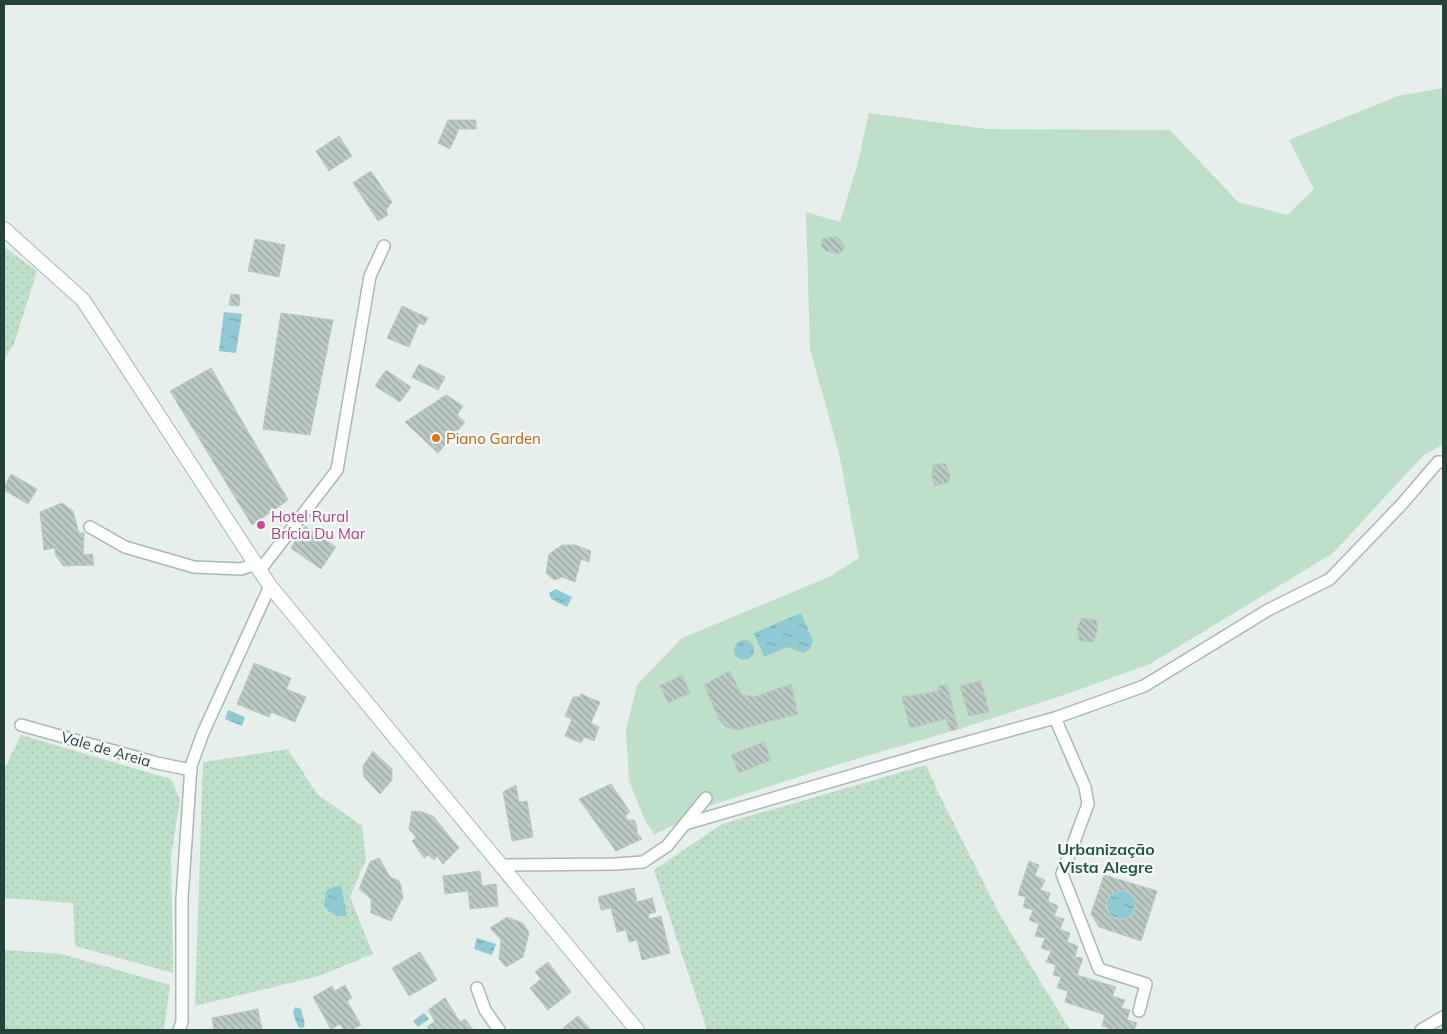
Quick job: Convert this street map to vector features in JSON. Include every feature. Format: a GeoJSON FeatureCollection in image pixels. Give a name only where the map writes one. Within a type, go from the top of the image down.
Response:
{"type":"FeatureCollection","features":[{"type":"Feature","properties":{"kind":"street"},"geometry":{"type":"LineString","coordinates":[[4,229],[84,300],[270,586],[637,1030]]}},
{"type":"Feature","properties":{"kind":"street"},"geometry":{"type":"LineString","coordinates":[[90,527],[125,547],[194,567],[258,567],[337,470],[370,276],[384,246]]}},
{"type":"Feature","properties":{"kind":"street"},"geometry":{"type":"LineString","coordinates":[[685,824],[1054,718],[1144,686],[1268,610],[1330,579],[1402,504],[1438,462],[1443,462]]}},
{"type":"Feature","properties":{"kind":"street"},"geometry":{"type":"LineString","coordinates":[[179,1030],[182,1014],[182,899],[191,770],[202,733],[270,586]]}},
{"type":"Feature","properties":{"kind":"street"},"geometry":{"type":"LineString","coordinates":[[1054,718],[1085,787],[1088,804],[1062,874],[1099,970],[1146,984],[1139,1012]]}},
{"type":"Feature","properties":{"kind":"street","name":"Vale de Areia"},"geometry":{"type":"LineString","coordinates":[[21,725],[157,763],[191,770]]}},
{"type":"Feature","properties":{"kind":"street"},"geometry":{"type":"LineString","coordinates":[[500,865],[643,862],[667,846],[706,798]]}},
{"type":"Feature","properties":{"kind":"street"},"geometry":{"type":"LineString","coordinates":[[478,988],[485,1010],[498,1030]]}},
{"type":"Feature","properties":{"kind":"street"},"geometry":{"type":"LineString","coordinates":[[1421,1030],[1443,1017]]}},
{"type":"Feature","properties":{"kind":"green space"},"geometry":{"type":"Polygon","coordinates":[[[1443,88],[1443,444],[1424,455],[1333,553],[1150,664],[1067,694],[959,729],[839,764],[712,805],[654,835],[645,820],[629,781],[626,729],[637,685],[682,638],[829,577],[859,558],[839,453],[810,349],[806,212],[840,222],[858,162],[869,113],[986,129],[1170,130],[1238,202],[1287,215],[1314,189],[1289,140],[1398,96],[1443,88]]]}},
{"type":"Feature","properties":{"kind":"green space"},"geometry":{"type":"Polygon","coordinates":[[[4,247],[37,271],[14,344],[4,360],[4,247]]]}},
{"type":"Feature","properties":{"kind":"green space"},"geometry":{"type":"Polygon","coordinates":[[[21,735],[171,779],[180,800],[171,855],[173,973],[75,946],[73,903],[4,898],[4,770],[21,735]]]}},
{"type":"Feature","properties":{"kind":"green space"},"geometry":{"type":"Polygon","coordinates":[[[288,749],[317,794],[362,826],[366,860],[350,897],[373,954],[319,976],[195,1006],[203,762],[288,749]]]}},
{"type":"Feature","properties":{"kind":"green space"},"geometry":{"type":"Polygon","coordinates":[[[926,765],[1000,915],[1070,1030],[707,1030],[654,870],[722,824],[926,765]]]}},
{"type":"Feature","properties":{"kind":"green space"},"geometry":{"type":"Polygon","coordinates":[[[4,950],[62,954],[170,985],[164,1030],[4,1030],[4,950]]]}},
{"type":"Feature","properties":{"kind":"water"},"geometry":{"type":"Polygon","coordinates":[[[224,312],[242,314],[236,353],[219,351],[224,312]]]}},
{"type":"Feature","properties":{"kind":"water"},"geometry":{"type":"Polygon","coordinates":[[[556,589],[572,597],[567,607],[551,599],[549,593],[556,589]]]}},
{"type":"Feature","properties":{"kind":"water"},"geometry":{"type":"Polygon","coordinates":[[[801,613],[813,641],[810,649],[804,653],[787,647],[764,657],[754,633],[801,613]]]}},
{"type":"Feature","properties":{"kind":"water"},"geometry":{"type":"Polygon","coordinates":[[[740,640],[748,640],[754,646],[754,654],[748,660],[740,660],[734,654],[734,646],[740,640]]]}},
{"type":"Feature","properties":{"kind":"water"},"geometry":{"type":"Polygon","coordinates":[[[228,710],[245,717],[242,726],[225,719],[228,710]]]}},
{"type":"Feature","properties":{"kind":"water"},"geometry":{"type":"Polygon","coordinates":[[[341,885],[347,916],[333,914],[324,905],[326,891],[341,885]]]}},
{"type":"Feature","properties":{"kind":"water"},"geometry":{"type":"Polygon","coordinates":[[[1121,891],[1131,895],[1135,905],[1131,915],[1121,919],[1111,915],[1107,905],[1111,895],[1121,891]]]}},
{"type":"Feature","properties":{"kind":"water"},"geometry":{"type":"Polygon","coordinates":[[[477,938],[496,944],[492,955],[474,949],[477,938]]]}},
{"type":"Feature","properties":{"kind":"water"},"geometry":{"type":"Polygon","coordinates":[[[295,1007],[301,1009],[305,1024],[303,1028],[298,1027],[293,1013],[295,1007]]]}},
{"type":"Feature","properties":{"kind":"water"},"geometry":{"type":"Polygon","coordinates":[[[424,1013],[429,1019],[418,1027],[413,1021],[424,1013]]]}},
{"type":"Feature","properties":{"kind":"building"},"geometry":{"type":"Polygon","coordinates":[[[448,120],[476,120],[476,129],[459,129],[450,149],[438,143],[448,120]]]}},
{"type":"Feature","properties":{"kind":"building"},"geometry":{"type":"Polygon","coordinates":[[[339,136],[352,156],[329,171],[316,151],[339,136]]]}},
{"type":"Feature","properties":{"kind":"building"},"geometry":{"type":"Polygon","coordinates":[[[371,171],[392,202],[386,210],[388,215],[378,221],[353,183],[371,171]]]}},
{"type":"Feature","properties":{"kind":"building"},"geometry":{"type":"Polygon","coordinates":[[[836,236],[845,246],[840,254],[826,251],[821,246],[822,239],[836,236]]]}},
{"type":"Feature","properties":{"kind":"building"},"geometry":{"type":"Polygon","coordinates":[[[255,239],[285,245],[279,277],[248,271],[255,239]]]}},
{"type":"Feature","properties":{"kind":"building"},"geometry":{"type":"Polygon","coordinates":[[[231,294],[240,295],[239,306],[229,305],[231,294]]]}},
{"type":"Feature","properties":{"kind":"building"},"geometry":{"type":"Polygon","coordinates":[[[402,306],[428,318],[424,325],[419,323],[409,347],[387,338],[402,306]]]}},
{"type":"Feature","properties":{"kind":"building"},"geometry":{"type":"Polygon","coordinates":[[[281,313],[333,320],[310,435],[263,429],[281,313]]]}},
{"type":"Feature","properties":{"kind":"building"},"geometry":{"type":"Polygon","coordinates":[[[419,364],[445,377],[438,390],[412,377],[419,364]]]}},
{"type":"Feature","properties":{"kind":"building"},"geometry":{"type":"Polygon","coordinates":[[[211,368],[288,500],[252,525],[170,391],[211,368]]]}},
{"type":"Feature","properties":{"kind":"building"},"geometry":{"type":"Polygon","coordinates":[[[386,370],[411,387],[400,402],[375,386],[386,370]]]}},
{"type":"Feature","properties":{"kind":"building","name":"Piano Garden"},"geometry":{"type":"Polygon","coordinates":[[[446,395],[463,406],[457,415],[465,422],[438,453],[405,422],[446,395]]]}},
{"type":"Feature","properties":{"kind":"building"},"geometry":{"type":"Polygon","coordinates":[[[945,463],[950,475],[950,482],[935,486],[932,478],[933,465],[945,463]]]}},
{"type":"Feature","properties":{"kind":"building"},"geometry":{"type":"Polygon","coordinates":[[[11,474],[37,489],[28,504],[4,490],[11,474]]]}},
{"type":"Feature","properties":{"kind":"building"},"geometry":{"type":"Polygon","coordinates":[[[62,503],[73,511],[79,533],[84,533],[83,555],[92,554],[94,565],[63,566],[55,554],[55,548],[44,550],[40,512],[62,503]]]}},
{"type":"Feature","properties":{"kind":"building"},"geometry":{"type":"Polygon","coordinates":[[[305,526],[336,547],[321,569],[291,548],[305,526]]]}},
{"type":"Feature","properties":{"kind":"building"},"geometry":{"type":"Polygon","coordinates":[[[562,545],[575,545],[591,551],[589,562],[581,559],[575,582],[562,577],[554,580],[546,573],[549,554],[562,545]]]}},
{"type":"Feature","properties":{"kind":"building"},"geometry":{"type":"Polygon","coordinates":[[[1081,618],[1097,620],[1097,632],[1093,642],[1080,641],[1077,631],[1081,618]]]}},
{"type":"Feature","properties":{"kind":"building"},"geometry":{"type":"Polygon","coordinates":[[[254,663],[291,678],[286,689],[306,697],[295,722],[271,712],[269,717],[237,704],[254,663]]]}},
{"type":"Feature","properties":{"kind":"building"},"geometry":{"type":"Polygon","coordinates":[[[730,671],[741,694],[754,697],[791,684],[798,714],[737,730],[726,727],[719,719],[704,685],[730,671]]]}},
{"type":"Feature","properties":{"kind":"building"},"geometry":{"type":"Polygon","coordinates":[[[682,675],[690,693],[668,703],[660,686],[682,675]]]}},
{"type":"Feature","properties":{"kind":"building"},"geometry":{"type":"Polygon","coordinates":[[[981,681],[989,712],[969,716],[960,686],[981,681]]]}},
{"type":"Feature","properties":{"kind":"building"},"geometry":{"type":"Polygon","coordinates":[[[947,684],[958,729],[950,731],[946,719],[910,728],[902,697],[939,691],[938,686],[947,684]]]}},
{"type":"Feature","properties":{"kind":"building"},"geometry":{"type":"Polygon","coordinates":[[[581,694],[600,702],[591,723],[599,727],[594,741],[584,737],[581,743],[565,736],[572,719],[565,716],[573,697],[580,697],[581,694]]]}},
{"type":"Feature","properties":{"kind":"building"},"geometry":{"type":"Polygon","coordinates":[[[764,742],[771,760],[739,773],[731,755],[764,742]]]}},
{"type":"Feature","properties":{"kind":"building"},"geometry":{"type":"Polygon","coordinates":[[[373,751],[392,769],[392,780],[380,794],[364,777],[363,766],[373,751]]]}},
{"type":"Feature","properties":{"kind":"building"},"geometry":{"type":"Polygon","coordinates":[[[611,784],[630,812],[625,816],[628,820],[634,820],[637,833],[642,839],[616,851],[579,799],[611,784]]]}},
{"type":"Feature","properties":{"kind":"building"},"geometry":{"type":"Polygon","coordinates":[[[516,785],[519,802],[527,801],[533,837],[512,841],[503,792],[516,785]]]}},
{"type":"Feature","properties":{"kind":"building"},"geometry":{"type":"Polygon","coordinates":[[[412,811],[433,816],[459,848],[443,864],[437,856],[434,860],[428,855],[424,858],[412,841],[416,837],[409,829],[412,811]]]}},
{"type":"Feature","properties":{"kind":"building"},"geometry":{"type":"Polygon","coordinates":[[[379,858],[390,877],[399,881],[403,897],[391,921],[371,913],[371,899],[359,889],[370,862],[379,858]]]}},
{"type":"Feature","properties":{"kind":"building"},"geometry":{"type":"Polygon","coordinates":[[[1029,861],[1039,865],[1035,876],[1045,880],[1040,890],[1050,893],[1048,901],[1058,906],[1054,916],[1064,919],[1060,929],[1070,933],[1067,942],[1078,946],[1075,957],[1083,958],[1077,975],[1116,987],[1112,996],[1125,1000],[1121,1008],[1130,1010],[1127,1020],[1137,1023],[1134,1030],[1111,1030],[1102,1026],[1105,1015],[1065,1002],[1068,991],[1057,988],[1061,977],[1053,975],[1056,965],[1046,962],[1051,951],[1041,948],[1045,938],[1035,936],[1039,924],[1029,920],[1033,910],[1023,907],[1026,897],[1018,895],[1029,861]]]}},
{"type":"Feature","properties":{"kind":"building"},"geometry":{"type":"Polygon","coordinates":[[[480,871],[482,886],[496,884],[498,906],[470,909],[468,891],[445,894],[443,876],[480,871]]]}},
{"type":"Feature","properties":{"kind":"building"},"geometry":{"type":"Polygon","coordinates":[[[1104,875],[1157,891],[1141,941],[1099,927],[1091,914],[1104,875]],[[1118,891],[1109,897],[1106,905],[1106,909],[1115,919],[1125,919],[1132,915],[1134,911],[1135,902],[1132,896],[1124,891],[1118,891]]]}},
{"type":"Feature","properties":{"kind":"building"},"geometry":{"type":"Polygon","coordinates":[[[634,888],[637,902],[652,898],[656,912],[648,914],[649,919],[661,916],[670,953],[642,960],[637,940],[629,942],[626,930],[617,932],[611,908],[601,910],[598,897],[634,888]]]}},
{"type":"Feature","properties":{"kind":"building"},"geometry":{"type":"Polygon","coordinates":[[[507,917],[523,923],[529,933],[523,957],[506,967],[499,959],[501,940],[490,928],[507,917]]]}},
{"type":"Feature","properties":{"kind":"building"},"geometry":{"type":"Polygon","coordinates":[[[420,952],[437,980],[409,996],[392,968],[420,952]]]}},
{"type":"Feature","properties":{"kind":"building"},"geometry":{"type":"Polygon","coordinates":[[[548,962],[571,992],[548,1010],[530,988],[541,979],[535,972],[548,962]]]}},
{"type":"Feature","properties":{"kind":"building"},"geometry":{"type":"Polygon","coordinates":[[[345,985],[352,998],[347,1001],[361,1025],[351,1030],[344,1030],[340,1024],[331,1029],[313,997],[332,986],[335,991],[345,985]]]}},
{"type":"Feature","properties":{"kind":"building"},"geometry":{"type":"Polygon","coordinates":[[[445,998],[460,1022],[465,1019],[473,1030],[430,1030],[427,1027],[435,1021],[428,1010],[445,998]]]}},
{"type":"Feature","properties":{"kind":"building"},"geometry":{"type":"Polygon","coordinates":[[[258,1009],[262,1030],[214,1030],[212,1018],[258,1009]]]}},
{"type":"Feature","properties":{"kind":"building"},"geometry":{"type":"Polygon","coordinates":[[[578,1016],[591,1030],[566,1030],[563,1028],[578,1016]]]}},
{"type":"Feature","properties":{"kind":"place","name":"Piano Garden"},"geometry":{"type":"Point","coordinates":[436,438]}},
{"type":"Feature","properties":{"kind":"place","name":"Hotel Rural Brícia Du Mar"},"geometry":{"type":"Point","coordinates":[261,525]}},
{"type":"Feature","properties":{"kind":"district","name":"Urbanização Vista Alegre"},"geometry":{"type":"Point","coordinates":[1106,858]}}]}
